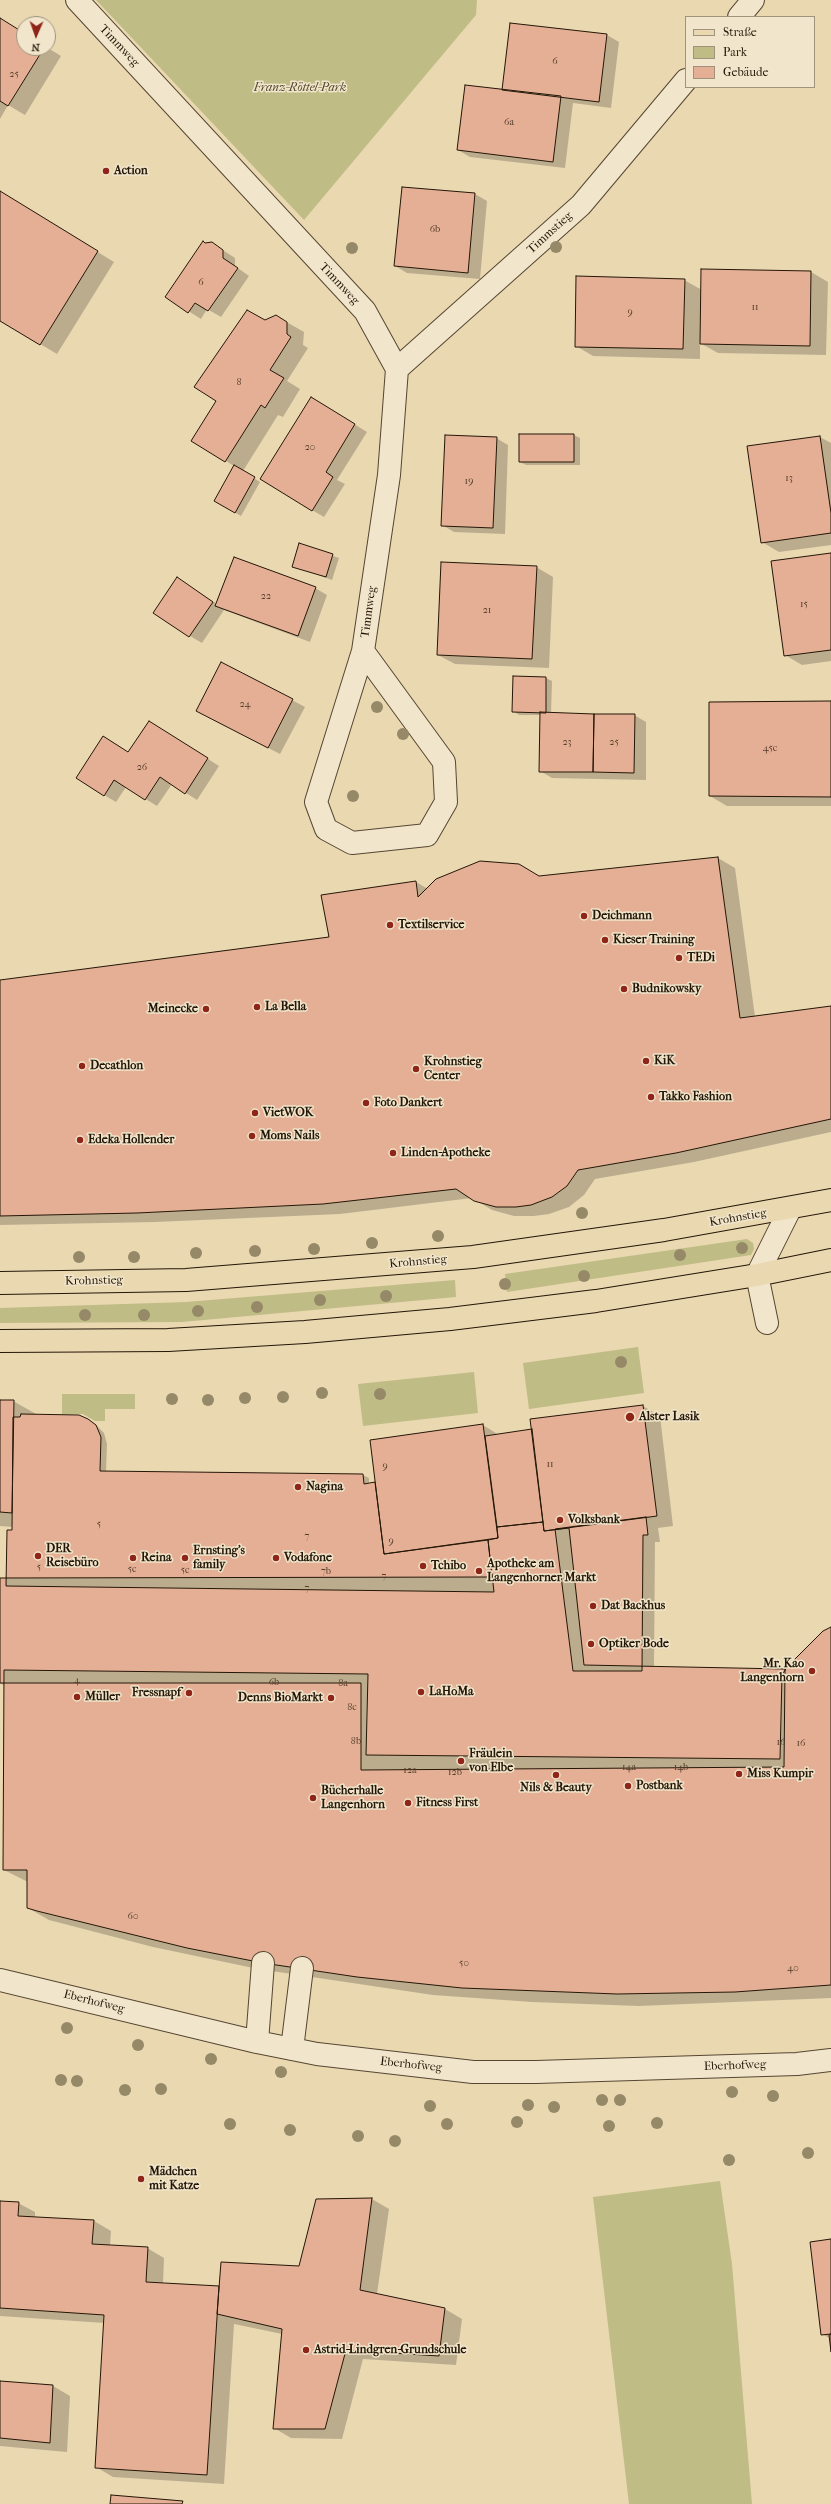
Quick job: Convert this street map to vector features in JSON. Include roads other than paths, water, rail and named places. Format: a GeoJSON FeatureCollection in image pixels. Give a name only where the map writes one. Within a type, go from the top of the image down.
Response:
{"type":"FeatureCollection","features":[{"type":"Feature","properties":{"kind":"main road","name":"Krohnstieg"},"geometry":{"type":"LineString","coordinates":[[0,1283],[186,1280],[474,1257],[664,1230],[790,1209],[831,1200]]}},
{"type":"Feature","properties":{"kind":"main road"},"geometry":{"type":"LineString","coordinates":[[0,1342],[168,1340],[320,1330],[450,1319],[596,1301],[758,1275],[831,1260]]}},
{"type":"Feature","properties":{"kind":"street","name":"Timmweg"},"geometry":{"type":"LineString","coordinates":[[76,0],[364,311],[397,369],[389,475],[363,650],[316,802],[326,829],[352,843],[427,835],[446,802],[444,762],[363,650]]}},
{"type":"Feature","properties":{"kind":"street"},"geometry":{"type":"LineString","coordinates":[[740,16],[753,0]]}},
{"type":"Feature","properties":{"kind":"street","name":"Timmstieg"},"geometry":{"type":"LineString","coordinates":[[397,369],[581,205],[685,81]]}},
{"type":"Feature","properties":{"kind":"street"},"geometry":{"type":"LineString","coordinates":[[767,1323],[758,1275],[790,1209]]}},
{"type":"Feature","properties":{"kind":"street"},"geometry":{"type":"LineString","coordinates":[[257,2042],[263,1963]]}},
{"type":"Feature","properties":{"kind":"street"},"geometry":{"type":"LineString","coordinates":[[292,2049],[302,1968]]}},
{"type":"Feature","properties":{"kind":"street","name":"Eberhofweg"},"geometry":{"type":"LineString","coordinates":[[0,1980],[257,2042],[292,2049],[473,2072],[536,2072],[797,2064],[831,2060]]}},
{"type":"Feature","properties":{"kind":"place","name":"Action"},"geometry":{"type":"Point","coordinates":[106,171]}},
{"type":"Feature","properties":{"kind":"place","name":"Deichmann"},"geometry":{"type":"Point","coordinates":[584,916]}},
{"type":"Feature","properties":{"kind":"place","name":"Textilservice"},"geometry":{"type":"Point","coordinates":[390,925]}},
{"type":"Feature","properties":{"kind":"place","name":"Kieser Training"},"geometry":{"type":"Point","coordinates":[605,940]}},
{"type":"Feature","properties":{"kind":"place","name":"TEDi"},"geometry":{"type":"Point","coordinates":[679,958]}},
{"type":"Feature","properties":{"kind":"place","name":"Budnikowsky"},"geometry":{"type":"Point","coordinates":[624,989]}},
{"type":"Feature","properties":{"kind":"place","name":"La Bella"},"geometry":{"type":"Point","coordinates":[257,1007]}},
{"type":"Feature","properties":{"kind":"place","name":"Meinecke"},"geometry":{"type":"Point","coordinates":[206,1009]}},
{"type":"Feature","properties":{"kind":"place","name":"KiK"},"geometry":{"type":"Point","coordinates":[646,1061]}},
{"type":"Feature","properties":{"kind":"place","name":"Decathlon"},"geometry":{"type":"Point","coordinates":[82,1066]}},
{"type":"Feature","properties":{"kind":"place","name":"Krohnstieg Center"},"geometry":{"type":"Point","coordinates":[416,1069]}},
{"type":"Feature","properties":{"kind":"place","name":"Takko Fashion"},"geometry":{"type":"Point","coordinates":[651,1097]}},
{"type":"Feature","properties":{"kind":"place","name":"Foto Dankert"},"geometry":{"type":"Point","coordinates":[366,1103]}},
{"type":"Feature","properties":{"kind":"place","name":"VietWOK"},"geometry":{"type":"Point","coordinates":[255,1113]}},
{"type":"Feature","properties":{"kind":"place","name":"Moms Nails"},"geometry":{"type":"Point","coordinates":[252,1136]}},
{"type":"Feature","properties":{"kind":"place","name":"Edeka Hollender"},"geometry":{"type":"Point","coordinates":[80,1140]}},
{"type":"Feature","properties":{"kind":"place","name":"Linden-Apotheke"},"geometry":{"type":"Point","coordinates":[393,1153]}},
{"type":"Feature","properties":{"kind":"place","name":"Alster Lasik"},"geometry":{"type":"Point","coordinates":[630,1417]}},
{"type":"Feature","properties":{"kind":"place","name":"Nagina"},"geometry":{"type":"Point","coordinates":[298,1487]}},
{"type":"Feature","properties":{"kind":"place","name":"Volksbank"},"geometry":{"type":"Point","coordinates":[560,1520]}},
{"type":"Feature","properties":{"kind":"place","name":"DER Reisebüro"},"geometry":{"type":"Point","coordinates":[38,1556]}},
{"type":"Feature","properties":{"kind":"place","name":"Reina"},"geometry":{"type":"Point","coordinates":[133,1558]}},
{"type":"Feature","properties":{"kind":"place","name":"Ernsting's family"},"geometry":{"type":"Point","coordinates":[185,1558]}},
{"type":"Feature","properties":{"kind":"place","name":"Vodafone"},"geometry":{"type":"Point","coordinates":[276,1558]}},
{"type":"Feature","properties":{"kind":"place","name":"Tchibo"},"geometry":{"type":"Point","coordinates":[423,1566]}},
{"type":"Feature","properties":{"kind":"place","name":"Apotheke am Langenhorner Markt"},"geometry":{"type":"Point","coordinates":[479,1571]}},
{"type":"Feature","properties":{"kind":"place","name":"Dat Backhus"},"geometry":{"type":"Point","coordinates":[593,1606]}},
{"type":"Feature","properties":{"kind":"place","name":"Optiker Bode"},"geometry":{"type":"Point","coordinates":[591,1644]}},
{"type":"Feature","properties":{"kind":"place","name":"Mr. Kao Langenhorn"},"geometry":{"type":"Point","coordinates":[812,1671]}},
{"type":"Feature","properties":{"kind":"place","name":"LaHoMa"},"geometry":{"type":"Point","coordinates":[421,1692]}},
{"type":"Feature","properties":{"kind":"place","name":"Fressnapf"},"geometry":{"type":"Point","coordinates":[189,1693]}},
{"type":"Feature","properties":{"kind":"place","name":"Müller"},"geometry":{"type":"Point","coordinates":[77,1697]}},
{"type":"Feature","properties":{"kind":"place","name":"Denns BioMarkt"},"geometry":{"type":"Point","coordinates":[331,1698]}},
{"type":"Feature","properties":{"kind":"place","name":"Fräulein von Elbe"},"geometry":{"type":"Point","coordinates":[461,1761]}},
{"type":"Feature","properties":{"kind":"place","name":"Miss Kumpir"},"geometry":{"type":"Point","coordinates":[739,1774]}},
{"type":"Feature","properties":{"kind":"place","name":"Nils & Beauty"},"geometry":{"type":"Point","coordinates":[556,1775]}},
{"type":"Feature","properties":{"kind":"place","name":"Postbank"},"geometry":{"type":"Point","coordinates":[628,1786]}},
{"type":"Feature","properties":{"kind":"place","name":"Bücherhalle Langenhorn"},"geometry":{"type":"Point","coordinates":[313,1798]}},
{"type":"Feature","properties":{"kind":"place","name":"Fitness First"},"geometry":{"type":"Point","coordinates":[408,1803]}},
{"type":"Feature","properties":{"kind":"place","name":"Mädchen mit Katze"},"geometry":{"type":"Point","coordinates":[141,2179]}},
{"type":"Feature","properties":{"kind":"place","name":"Astrid-Lindgren-Grundschule"},"geometry":{"type":"Point","coordinates":[306,2350]}},
{"type":"Feature","properties":{"kind":"park label","name":"Franz-Röttel-Park"},"geometry":{"type":"Point","coordinates":[300,88]}}]}
